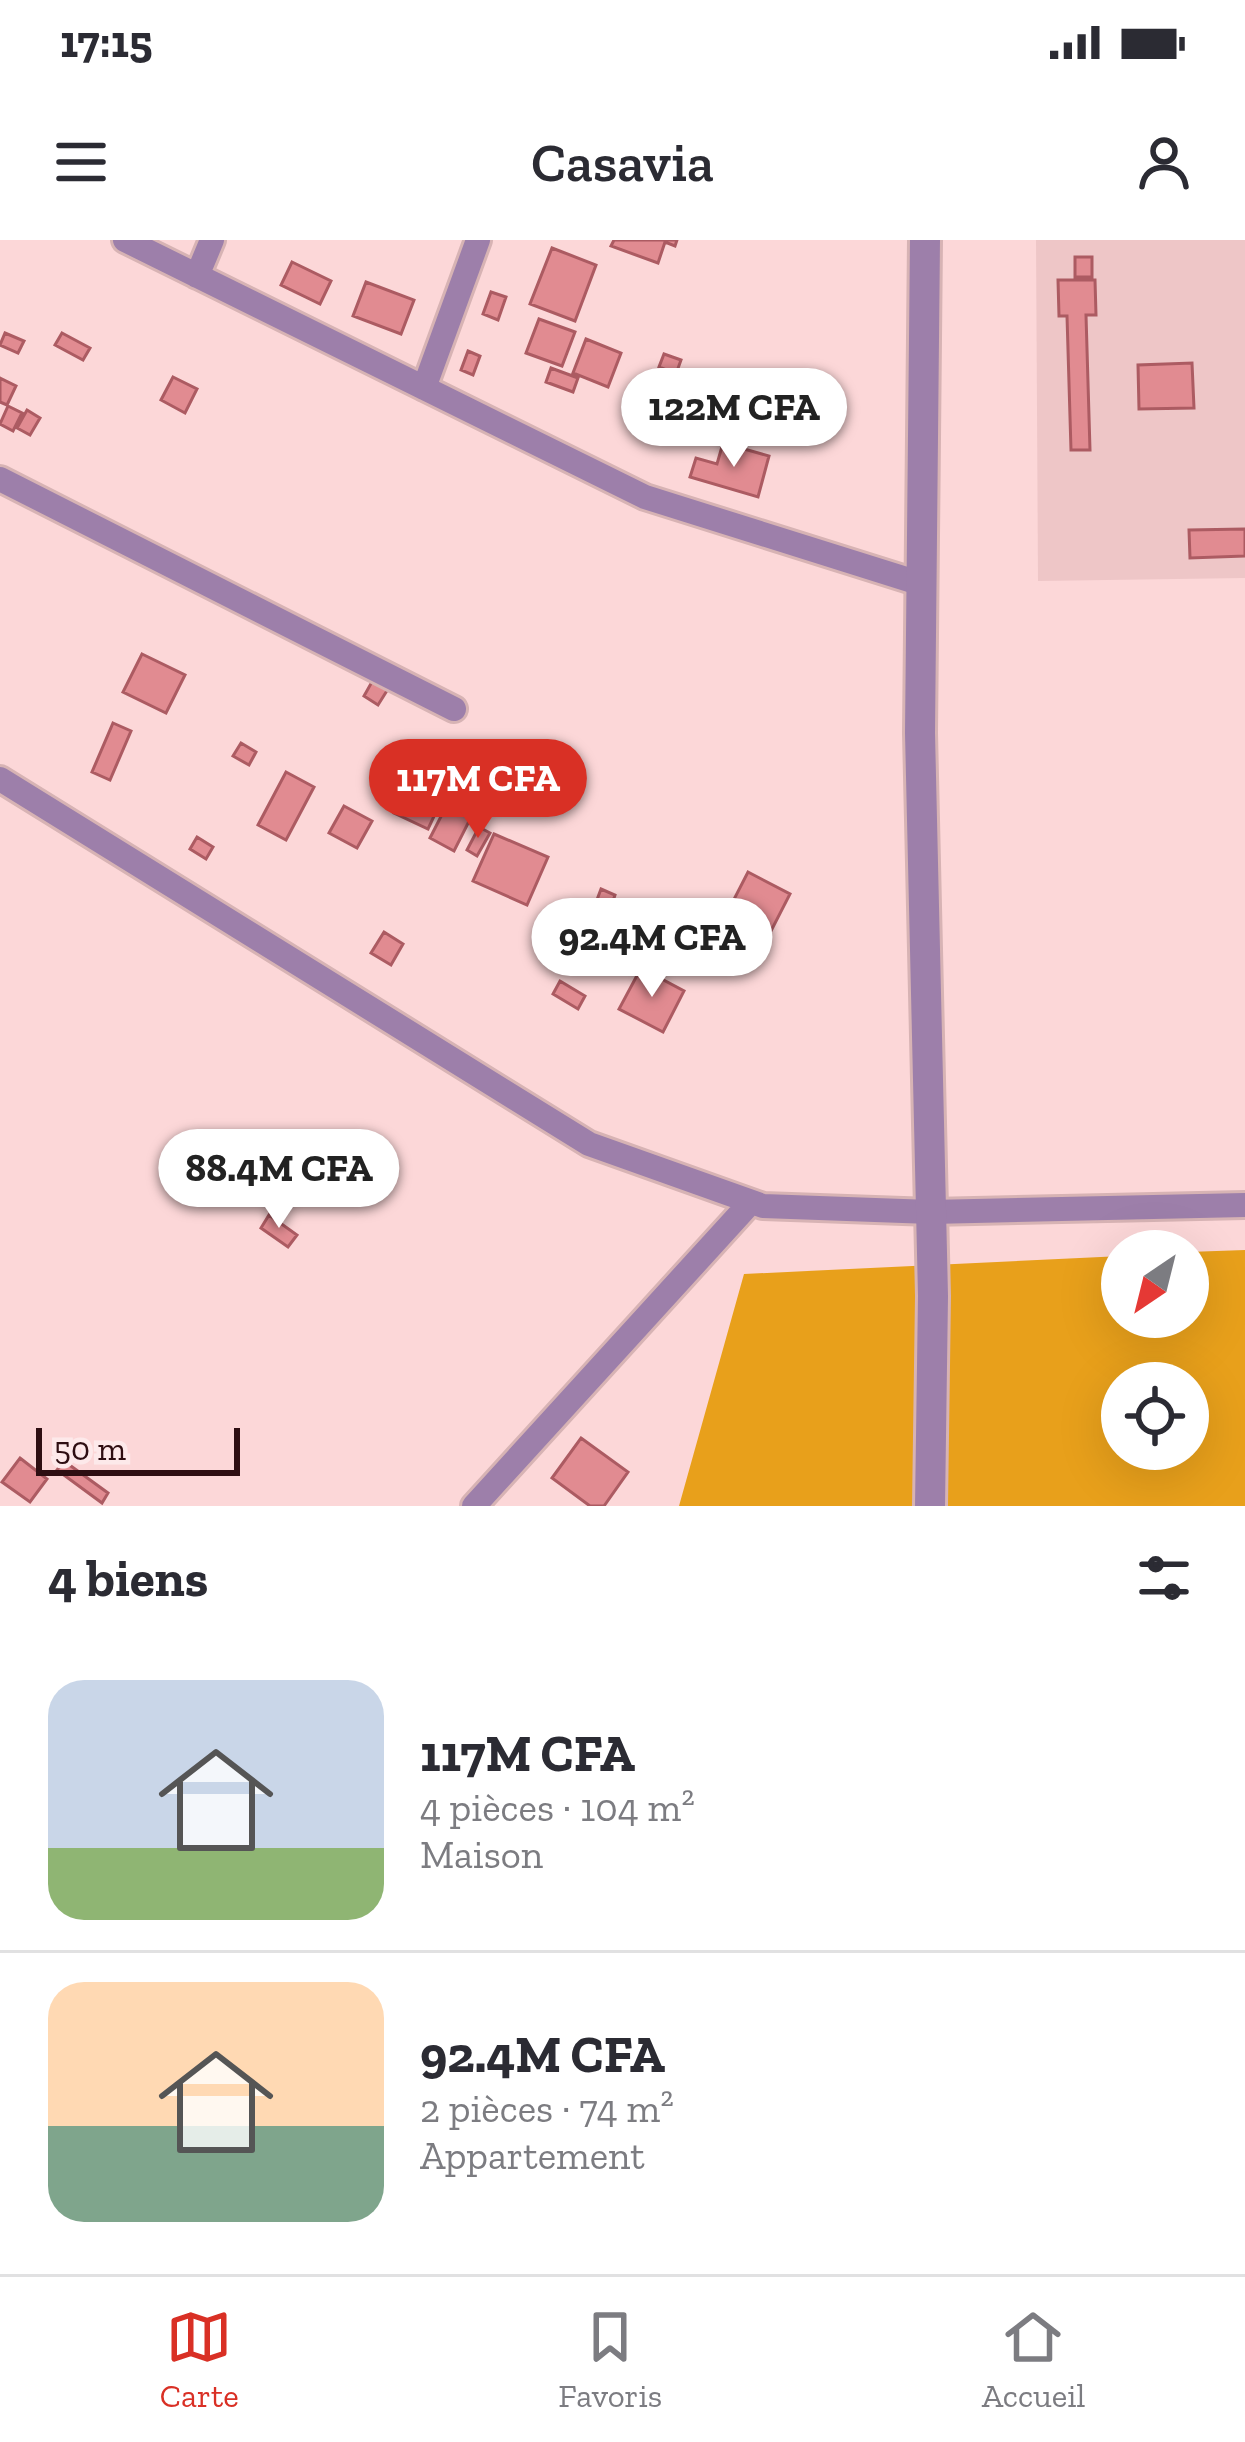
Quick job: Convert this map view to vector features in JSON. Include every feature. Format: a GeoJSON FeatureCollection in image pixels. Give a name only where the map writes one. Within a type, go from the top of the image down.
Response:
{"type":"FeatureCollection","features":[{"type":"Feature","properties":{"kind":"street"},"geometry":{"type":"LineString","coordinates":[[125,240],[645,497],[922,584]]}},
{"type":"Feature","properties":{"kind":"street"},"geometry":{"type":"LineString","coordinates":[[197,276],[212,240]]}},
{"type":"Feature","properties":{"kind":"street"},"geometry":{"type":"LineString","coordinates":[[424,388],[478,240]]}},
{"type":"Feature","properties":{"kind":"street"},"geometry":{"type":"LineString","coordinates":[[925,240],[920,733],[933,1296],[930,1506]]}},
{"type":"Feature","properties":{"kind":"street"},"geometry":{"type":"LineString","coordinates":[[0,478],[454,709]]}},
{"type":"Feature","properties":{"kind":"street"},"geometry":{"type":"LineString","coordinates":[[0,779],[589,1144],[751,1202],[931,1212],[1245,1205]]}},
{"type":"Feature","properties":{"kind":"street"},"geometry":{"type":"LineString","coordinates":[[474,1506],[751,1202]]}},
{"type":"Feature","properties":{"kind":"shaded area"},"geometry":{"type":"Polygon","coordinates":[[[1036,240],[1245,240],[1245,578],[1038,581],[1036,240]]]}},
{"type":"Feature","properties":{"kind":"shaded area"},"geometry":{"type":"Polygon","coordinates":[[[1245,1250],[1245,1506],[679,1506],[744,1274],[1101,1257],[1101,1338],[1209,1338],[1209,1251],[1245,1250]]]}},
{"type":"Feature","properties":{"kind":"building"},"geometry":{"type":"Polygon","coordinates":[[[614,240],[677,240],[675,246],[665,242],[658,263],[611,246],[614,240]]]}},
{"type":"Feature","properties":{"kind":"building"},"geometry":{"type":"Polygon","coordinates":[[[552,248],[596,265],[575,321],[530,304],[552,248]]]}},
{"type":"Feature","properties":{"kind":"building"},"geometry":{"type":"Polygon","coordinates":[[[1075,257],[1092,257],[1092,277],[1075,277],[1075,257]]]}},
{"type":"Feature","properties":{"kind":"building"},"geometry":{"type":"Polygon","coordinates":[[[292,262],[331,281],[320,304],[281,285],[292,262]]]}},
{"type":"Feature","properties":{"kind":"building"},"geometry":{"type":"Polygon","coordinates":[[[1058,280],[1095,280],[1096,315],[1086,315],[1090,450],[1071,450],[1067,316],[1059,316],[1058,280]]]}},
{"type":"Feature","properties":{"kind":"building"},"geometry":{"type":"Polygon","coordinates":[[[366,282],[414,300],[401,334],[353,316],[366,282]]]}},
{"type":"Feature","properties":{"kind":"building"},"geometry":{"type":"Polygon","coordinates":[[[491,292],[506,297],[498,320],[483,314],[491,292]]]}},
{"type":"Feature","properties":{"kind":"building"},"geometry":{"type":"Polygon","coordinates":[[[539,319],[575,332],[562,366],[526,353],[539,319]]]}},
{"type":"Feature","properties":{"kind":"building"},"geometry":{"type":"Polygon","coordinates":[[[5,333],[24,341],[18,353],[0,345],[5,333]]]}},
{"type":"Feature","properties":{"kind":"building"},"geometry":{"type":"Polygon","coordinates":[[[62,333],[90,348],[83,360],[55,345],[62,333]]]}},
{"type":"Feature","properties":{"kind":"building"},"geometry":{"type":"Polygon","coordinates":[[[586,339],[621,353],[608,387],[573,373],[586,339]]]}},
{"type":"Feature","properties":{"kind":"building"},"geometry":{"type":"Polygon","coordinates":[[[468,351],[480,356],[473,375],[461,370],[468,351]]]}},
{"type":"Feature","properties":{"kind":"building"},"geometry":{"type":"Polygon","coordinates":[[[664,354],[681,360],[676,374],[659,367],[664,354]]]}},
{"type":"Feature","properties":{"kind":"building"},"geometry":{"type":"Polygon","coordinates":[[[1192,363],[1194,408],[1139,409],[1138,365],[1192,363]]]}},
{"type":"Feature","properties":{"kind":"building"},"geometry":{"type":"Polygon","coordinates":[[[551,368],[578,378],[573,392],[546,382],[551,368]]]}},
{"type":"Feature","properties":{"kind":"building"},"geometry":{"type":"Polygon","coordinates":[[[173,377],[197,389],[185,413],[161,400],[173,377]]]}},
{"type":"Feature","properties":{"kind":"building"},"geometry":{"type":"Polygon","coordinates":[[[0,378],[16,386],[7,405],[0,402],[0,378]]]}},
{"type":"Feature","properties":{"kind":"building"},"geometry":{"type":"Polygon","coordinates":[[[8,406],[22,413],[13,431],[0,424],[8,406]]]}},
{"type":"Feature","properties":{"kind":"building"},"geometry":{"type":"Polygon","coordinates":[[[27,410],[40,418],[30,435],[17,428],[27,410]]]}},
{"type":"Feature","properties":{"kind":"building"},"geometry":{"type":"Polygon","coordinates":[[[723,443],[769,456],[758,497],[690,477],[696,458],[717,464],[723,443]]]}},
{"type":"Feature","properties":{"kind":"building"},"geometry":{"type":"Polygon","coordinates":[[[1245,529],[1245,556],[1190,558],[1189,530],[1245,529]]]}},
{"type":"Feature","properties":{"kind":"building"},"geometry":{"type":"Polygon","coordinates":[[[142,654],[185,675],[166,713],[123,692],[142,654]]]}},
{"type":"Feature","properties":{"kind":"building"},"geometry":{"type":"Polygon","coordinates":[[[373,680],[388,689],[378,705],[364,696],[373,680]]]}},
{"type":"Feature","properties":{"kind":"building"},"geometry":{"type":"Polygon","coordinates":[[[113,723],[131,731],[110,780],[92,772],[113,723]]]}},
{"type":"Feature","properties":{"kind":"building"},"geometry":{"type":"Polygon","coordinates":[[[241,743],[256,752],[249,765],[233,756],[241,743]]]}},
{"type":"Feature","properties":{"kind":"building"},"geometry":{"type":"Polygon","coordinates":[[[472,756],[496,768],[454,851],[430,838],[472,756]]]}},
{"type":"Feature","properties":{"kind":"building"},"geometry":{"type":"Polygon","coordinates":[[[286,772],[314,787],[286,840],[258,825],[286,772]]]}},
{"type":"Feature","properties":{"kind":"building"},"geometry":{"type":"Polygon","coordinates":[[[411,776],[445,793],[428,829],[394,813],[411,776]]]}},
{"type":"Feature","properties":{"kind":"building"},"geometry":{"type":"Polygon","coordinates":[[[344,806],[372,821],[357,848],[329,833],[344,806]]]}},
{"type":"Feature","properties":{"kind":"building"},"geometry":{"type":"Polygon","coordinates":[[[479,827],[490,833],[477,856],[467,850],[479,827]]]}},
{"type":"Feature","properties":{"kind":"building"},"geometry":{"type":"Polygon","coordinates":[[[494,834],[548,857],[527,905],[473,881],[494,834]]]}},
{"type":"Feature","properties":{"kind":"building"},"geometry":{"type":"Polygon","coordinates":[[[197,837],[213,847],[206,859],[190,849],[197,837]]]}},
{"type":"Feature","properties":{"kind":"building"},"geometry":{"type":"Polygon","coordinates":[[[748,872],[790,894],[771,931],[729,909],[748,872]]]}},
{"type":"Feature","properties":{"kind":"building"},"geometry":{"type":"Polygon","coordinates":[[[601,889],[615,895],[610,910],[595,905],[601,889]]]}},
{"type":"Feature","properties":{"kind":"building"},"geometry":{"type":"Polygon","coordinates":[[[384,932],[403,944],[391,965],[371,953],[384,932]]]}},
{"type":"Feature","properties":{"kind":"building"},"geometry":{"type":"Polygon","coordinates":[[[641,968],[684,991],[663,1032],[619,1009],[641,968]]]}},
{"type":"Feature","properties":{"kind":"building"},"geometry":{"type":"Polygon","coordinates":[[[560,981],[585,996],[578,1009],[553,994],[560,981]]]}},
{"type":"Feature","properties":{"kind":"building"},"geometry":{"type":"Polygon","coordinates":[[[269,1215],[297,1235],[288,1247],[261,1228],[269,1215]]]}},
{"type":"Feature","properties":{"kind":"building"},"geometry":{"type":"Polygon","coordinates":[[[581,1438],[628,1472],[604,1506],[590,1506],[552,1478],[581,1438]]]}},
{"type":"Feature","properties":{"kind":"building"},"geometry":{"type":"Polygon","coordinates":[[[20,1458],[47,1479],[30,1502],[2,1482],[20,1458]]]}},
{"type":"Feature","properties":{"kind":"building"},"geometry":{"type":"Polygon","coordinates":[[[64,1461],[108,1493],[102,1503],[57,1470],[64,1461]]]}}]}
